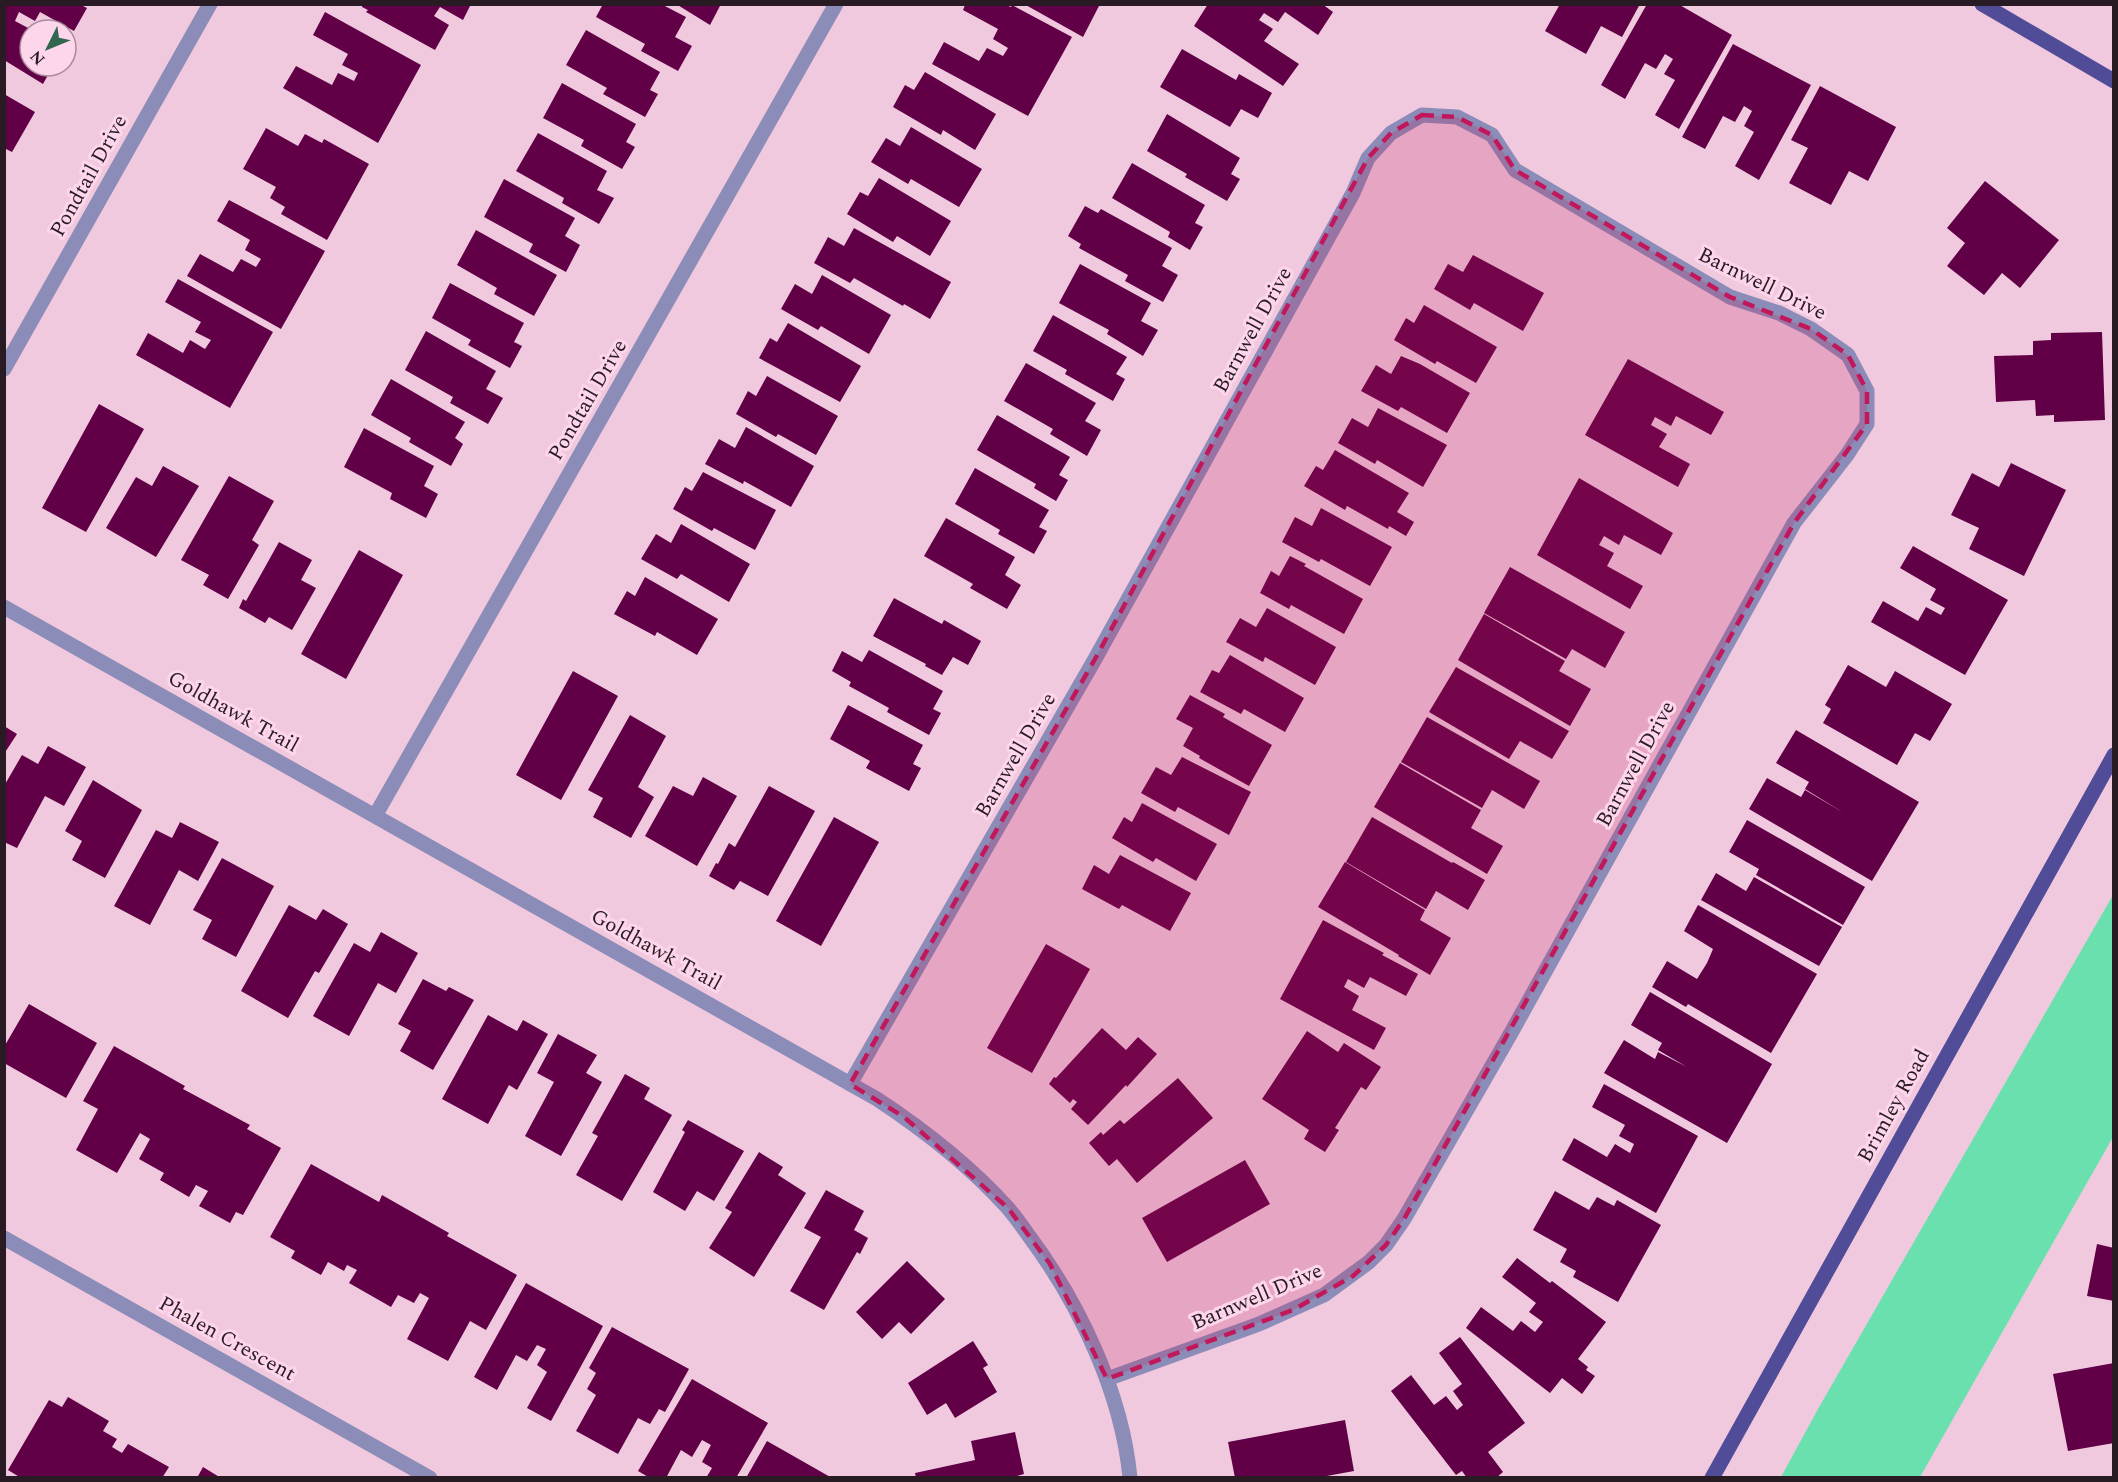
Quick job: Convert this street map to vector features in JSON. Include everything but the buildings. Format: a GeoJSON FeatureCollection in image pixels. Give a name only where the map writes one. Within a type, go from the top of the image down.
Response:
{"type":"FeatureCollection","features":[{"type":"Feature","properties":{"kind":"main road"},"geometry":{"type":"LineString","coordinates":[[1982,4],[2114,81]]}},
{"type":"Feature","properties":{"kind":"main road","name":"Brimley Road"},"geometry":{"type":"LineString","coordinates":[[1712,1478],[2114,755]]}},
{"type":"Feature","properties":{"kind":"street","name":"Pondtail Drive"},"geometry":{"type":"LineString","coordinates":[[4,369],[210,4]]}},
{"type":"Feature","properties":{"kind":"street","name":"Pondtail Drive"},"geometry":{"type":"LineString","coordinates":[[375,816],[836,4]]}},
{"type":"Feature","properties":{"kind":"street","name":"Barnwell Drive"},"geometry":{"type":"LineString","coordinates":[[850,1084],[1095,659],[1353,193],[1368,158],[1391,133],[1422,115],[1456,117],[1492,135],[1515,170],[1730,297],[1779,314],[1811,329],[1848,355],[1867,391],[1867,424],[1847,455],[1794,523],[1510,1033],[1404,1219],[1386,1245],[1369,1262],[1324,1295],[1258,1324],[1107,1379]]}},
{"type":"Feature","properties":{"kind":"street","name":"Goldhawk Trail"},"geometry":{"type":"LineString","coordinates":[[4,607],[850,1084],[886,1105],[929,1136],[962,1162],[1008,1208],[1050,1264],[1082,1324],[1107,1379],[1128,1453],[1130,1478]]}},
{"type":"Feature","properties":{"kind":"street","name":"Phalen Crescent"},"geometry":{"type":"LineString","coordinates":[[4,1238],[430,1478]]}},
{"type":"Feature","properties":{"kind":"highlighted area"},"geometry":{"type":"Polygon","coordinates":[[[1422,115],[1457,117],[1492,135],[1515,170],[1730,297],[1811,329],[1848,355],[1867,391],[1867,424],[1794,523],[1404,1219],[1386,1245],[1353,1276],[1293,1310],[1107,1379],[1050,1264],[1008,1208],[904,1117],[850,1084],[1095,659],[1368,158],[1391,133],[1422,115]]]}},
{"type":"Feature","properties":{"kind":"green space"},"geometry":{"type":"Polygon","coordinates":[[[2113,895],[2113,1137],[1920,1477],[1781,1477],[1818,1409],[2113,895]]]}}]}
